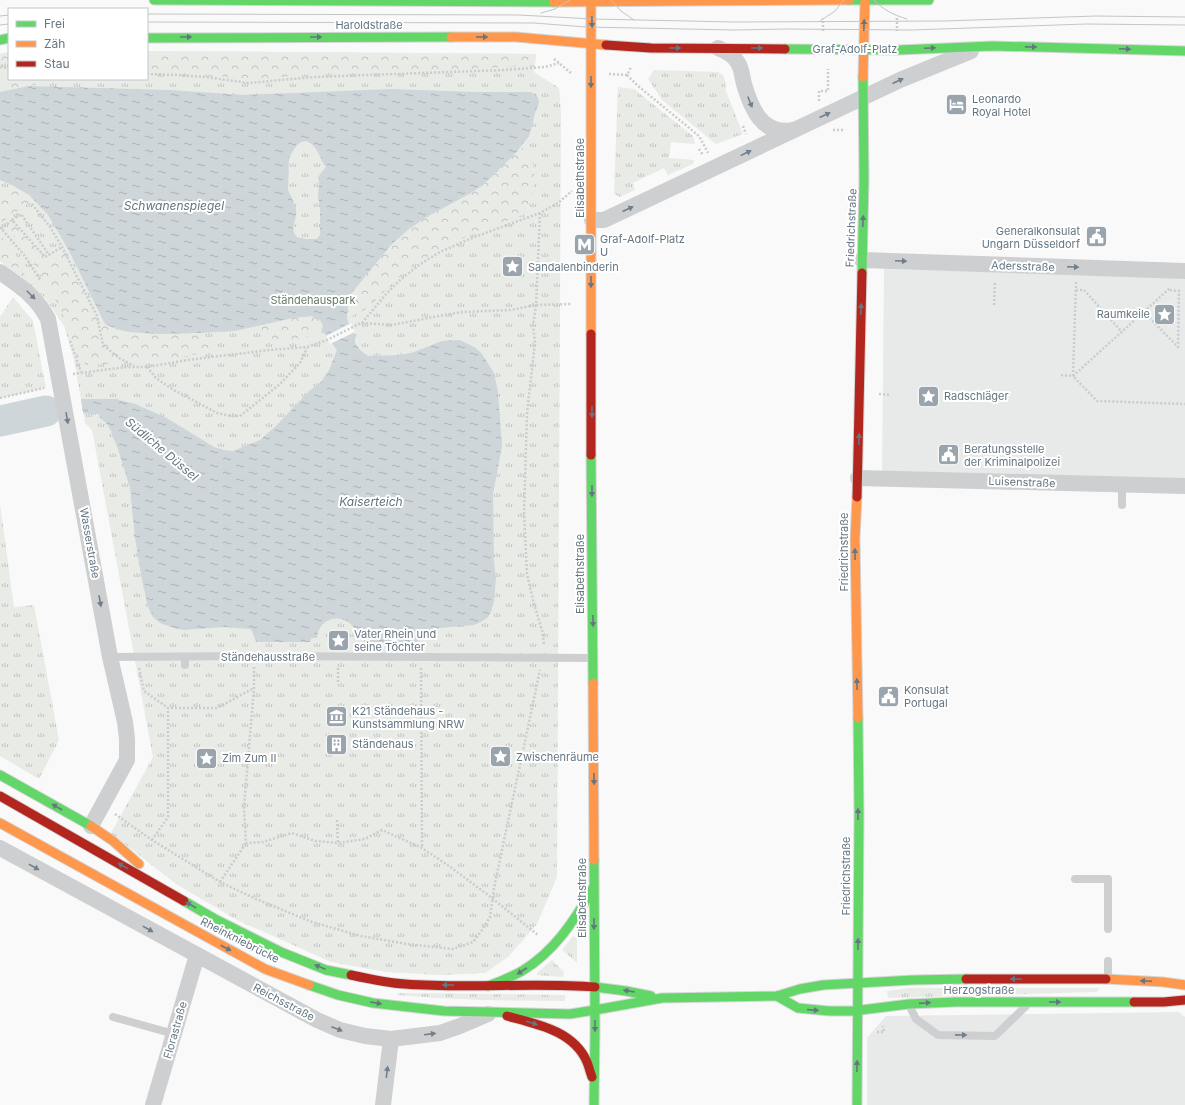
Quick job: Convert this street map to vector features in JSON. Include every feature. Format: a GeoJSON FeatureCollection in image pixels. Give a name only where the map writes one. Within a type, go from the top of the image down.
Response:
{"type":"FeatureCollection","features":[{"type":"Feature","properties":{"kind":"main road","name":"Haroldstraße"},"geometry":{"type":"LineString","coordinates":[[154,0],[591,1]]}},
{"type":"Feature","properties":{"kind":"main road","name":"Friedrichstraße"},"geometry":{"type":"LineString","coordinates":[[857,1105],[858,814],[855,539],[858,478],[864,180],[863,49],[865,0]]}},
{"type":"Feature","properties":{"kind":"main road"},"geometry":{"type":"LineString","coordinates":[[591,1],[929,0]]}},
{"type":"Feature","properties":{"kind":"main road","name":"Elisabethstraße"},"geometry":{"type":"LineString","coordinates":[[591,1],[595,987],[594,1105]]}},
{"type":"Feature","properties":{"kind":"main road","name":"Haroldstraße"},"geometry":{"type":"LineString","coordinates":[[148,38],[508,37],[548,38],[592,43]]}},
{"type":"Feature","properties":{"kind":"main road","name":"Graf-Adolf-Platz"},"geometry":{"type":"LineString","coordinates":[[1072,48],[1104,41],[1118,40]]}},
{"type":"Feature","properties":{"kind":"main road","name":"Graf-Adolf-Platz"},"geometry":{"type":"LineString","coordinates":[[592,43],[651,48],[899,50],[992,46],[1185,51]]}},
{"type":"Feature","properties":{"kind":"main road"},"geometry":{"type":"LineString","coordinates":[[0,775],[91,826],[112,841],[134,860],[157,885]]}},
{"type":"Feature","properties":{"kind":"main road"},"geometry":{"type":"LineString","coordinates":[[0,796],[215,919],[281,952],[326,970],[375,980],[405,984],[487,986],[571,985],[595,987]]}},
{"type":"Feature","properties":{"kind":"main road","name":"Rheinkniebrücke"},"geometry":{"type":"LineString","coordinates":[[0,823],[265,969],[338,995],[373,1003],[444,1011],[493,1012]]}},
{"type":"Feature","properties":{"kind":"main road"},"geometry":{"type":"LineString","coordinates":[[487,986],[513,976],[550,950],[575,919],[594,885]]}},
{"type":"Feature","properties":{"kind":"main road","name":"Herzogstraße"},"geometry":{"type":"LineString","coordinates":[[595,1010],[662,998],[777,996],[811,986],[913,980],[1108,979],[1163,982],[1185,985]]}},
{"type":"Feature","properties":{"kind":"main road","name":"Herzogstraße"},"geometry":{"type":"LineString","coordinates":[[595,987],[662,998]]}},
{"type":"Feature","properties":{"kind":"main road","name":"Herzogstraße"},"geometry":{"type":"LineString","coordinates":[[777,996],[798,1008],[829,1011],[858,1010],[909,1004],[955,1002],[1164,1002],[1185,1000]]}},
{"type":"Feature","properties":{"kind":"main road","name":"Reichsstraße"},"geometry":{"type":"LineString","coordinates":[[493,1012],[570,1014],[595,1010]]}},
{"type":"Feature","properties":{"kind":"main road"},"geometry":{"type":"LineString","coordinates":[[493,1012],[557,1031],[566,1036],[578,1048],[586,1060],[592,1074],[594,1088]]}},
{"type":"Feature","properties":{"kind":"street","name":"Graf-Adolf-Platz"},"geometry":{"type":"LineString","coordinates":[[592,220],[604,220],[900,80],[968,52],[992,46]]}},
{"type":"Feature","properties":{"kind":"street","name":"Graf-Adolf-Platz"},"geometry":{"type":"LineString","coordinates":[[718,48],[730,54],[738,63],[750,103],[755,114],[765,125],[784,131],[794,129]]}},
{"type":"Feature","properties":{"kind":"street","name":"Adersstraße"},"geometry":{"type":"LineString","coordinates":[[862,260],[1185,271]]}},
{"type":"Feature","properties":{"kind":"street","name":"Wasserstraße"},"geometry":{"type":"LineString","coordinates":[[0,272],[26,291],[42,307],[48,319],[110,657],[125,722],[127,760],[91,826]]}},
{"type":"Feature","properties":{"kind":"street","name":"Luisenstraße"},"geometry":{"type":"LineString","coordinates":[[858,478],[1185,486]]}},
{"type":"Feature","properties":{"kind":"street","name":"Reichsstraße"},"geometry":{"type":"LineString","coordinates":[[0,848],[317,1020],[340,1030],[364,1036],[391,1039],[440,1033],[493,1012]]}},
{"type":"Feature","properties":{"kind":"street","name":"Florastraße"},"geometry":{"type":"LineString","coordinates":[[153,1105],[197,955]]}},
{"type":"Feature","properties":{"kind":"street"},"geometry":{"type":"LineString","coordinates":[[383,1105],[391,1039]]}},
{"type":"Feature","properties":{"kind":"lane"},"geometry":{"type":"LineString","coordinates":[[1122,485],[1122,505]]}},
{"type":"Feature","properties":{"kind":"lane","name":"Ständehausstraße"},"geometry":{"type":"LineString","coordinates":[[110,657],[137,657],[185,661],[254,656],[593,658]]}},
{"type":"Feature","properties":{"kind":"lane"},"geometry":{"type":"LineString","coordinates":[[1075,879],[1108,879],[1108,929]]}},
{"type":"Feature","properties":{"kind":"lane"},"geometry":{"type":"LineString","coordinates":[[1108,961],[1108,979]]}},
{"type":"Feature","properties":{"kind":"lane"},"geometry":{"type":"LineString","coordinates":[[909,1004],[916,1019],[938,1035],[995,1036],[1030,1002]]}},
{"type":"Feature","properties":{"kind":"lane"},"geometry":{"type":"LineString","coordinates":[[113,1017],[174,1034]]}},
{"type":"Feature","properties":{"kind":"path"},"geometry":{"type":"LineString","coordinates":[[823,49],[824,1]]}},
{"type":"Feature","properties":{"kind":"path"},"geometry":{"type":"LineString","coordinates":[[554,59],[570,73]]}},
{"type":"Feature","properties":{"kind":"path"},"geometry":{"type":"LineString","coordinates":[[148,74],[205,77],[249,83],[314,77],[505,70],[545,67],[559,63]]}},
{"type":"Feature","properties":{"kind":"path"},"geometry":{"type":"LineString","coordinates":[[627,75],[638,86],[699,136],[708,153]]}},
{"type":"Feature","properties":{"kind":"path"},"geometry":{"type":"LineString","coordinates":[[0,398],[81,372],[126,367],[147,367],[188,360],[307,347],[327,340],[361,323],[400,280],[419,265],[440,252],[472,238],[540,213],[558,202]]}},
{"type":"Feature","properties":{"kind":"path"},"geometry":{"type":"LineString","coordinates":[[32,204],[50,227],[62,247],[97,316],[103,345],[119,358],[135,367]]}},
{"type":"Feature","properties":{"kind":"path"},"geometry":{"type":"LineString","coordinates":[[91,826],[115,814],[152,840],[220,882],[256,899],[312,922],[361,936],[454,950],[473,942],[482,930],[490,917],[492,898],[543,658],[543,634],[527,574],[524,513],[527,414],[535,342],[533,326],[536,305],[540,213]]}},
{"type":"Feature","properties":{"kind":"path"},"geometry":{"type":"LineString","coordinates":[[1,229],[20,214],[49,255]]}},
{"type":"Feature","properties":{"kind":"path"},"geometry":{"type":"LineString","coordinates":[[12,220],[45,257],[62,247]]}},
{"type":"Feature","properties":{"kind":"path"},"geometry":{"type":"LineString","coordinates":[[994,305],[995,280]]}},
{"type":"Feature","properties":{"kind":"path"},"geometry":{"type":"LineString","coordinates":[[1073,376],[1076,282]]}},
{"type":"Feature","properties":{"kind":"path"},"geometry":{"type":"LineString","coordinates":[[1073,376],[1174,284]]}},
{"type":"Feature","properties":{"kind":"path"},"geometry":{"type":"LineString","coordinates":[[1076,290],[1084,290],[1122,332]]}},
{"type":"Feature","properties":{"kind":"path"},"geometry":{"type":"LineString","coordinates":[[1144,312],[1178,347],[1179,291],[1168,290]]}},
{"type":"Feature","properties":{"kind":"path"},"geometry":{"type":"LineString","coordinates":[[361,323],[392,325],[463,312],[510,310],[536,305],[561,305]]}},
{"type":"Feature","properties":{"kind":"path"},"geometry":{"type":"LineString","coordinates":[[147,367],[156,378],[172,389],[217,413],[240,416],[280,384],[300,363],[307,347]]}},
{"type":"Feature","properties":{"kind":"path"},"geometry":{"type":"LineString","coordinates":[[1061,375],[1073,376],[1097,401],[1185,404]]}},
{"type":"Feature","properties":{"kind":"path"},"geometry":{"type":"LineString","coordinates":[[220,882],[246,843],[244,807],[254,688],[254,656]]}},
{"type":"Feature","properties":{"kind":"path"},"geometry":{"type":"LineString","coordinates":[[137,657],[144,691],[168,708],[217,708],[254,688]]}},
{"type":"Feature","properties":{"kind":"path"},"geometry":{"type":"LineString","coordinates":[[421,658],[422,848]]}},
{"type":"Feature","properties":{"kind":"path"},"geometry":{"type":"LineString","coordinates":[[152,840],[168,817],[168,708]]}},
{"type":"Feature","properties":{"kind":"path"},"geometry":{"type":"LineString","coordinates":[[337,820],[338,843]]}},
{"type":"Feature","properties":{"kind":"path"},"geometry":{"type":"LineString","coordinates":[[246,843],[263,842],[292,833],[315,841],[338,843],[365,839],[382,830],[422,848],[492,898],[539,936]]}},
{"type":"Feature","properties":{"kind":"shaded area"},"geometry":{"type":"Polygon","coordinates":[[[884,269],[1185,277],[1185,484],[882,475],[884,269]]]}},
{"type":"Feature","properties":{"kind":"shaded area"},"geometry":{"type":"Polygon","coordinates":[[[1179,1012],[1185,1017],[1185,1105],[867,1105],[867,1038],[886,1016],[1179,1012]]]}},
{"type":"Feature","properties":{"kind":"green space","name":"Ständehauspark"},"geometry":{"type":"Polygon","coordinates":[[[148,51],[536,54],[534,72],[559,88],[561,112],[557,877],[537,924],[508,957],[485,973],[440,975],[386,972],[331,962],[237,920],[176,884],[111,833],[153,757],[92,430],[85,423],[74,360],[64,326],[45,298],[0,261],[0,54],[8,52],[8,80],[148,80],[148,51]]]}},
{"type":"Feature","properties":{"kind":"green space"},"geometry":{"type":"Polygon","coordinates":[[[148,51],[536,54],[535,65],[438,71],[327,73],[246,80],[213,75],[148,70],[148,51]]]}},
{"type":"Feature","properties":{"kind":"green space"},"geometry":{"type":"Polygon","coordinates":[[[8,52],[8,64],[0,63],[0,54],[8,52]]]}},
{"type":"Feature","properties":{"kind":"green space"},"geometry":{"type":"Polygon","coordinates":[[[654,70],[718,72],[723,75],[726,91],[743,134],[716,144],[662,100],[648,79],[654,70]]]}},
{"type":"Feature","properties":{"kind":"green space"},"geometry":{"type":"Polygon","coordinates":[[[8,77],[8,80],[46,80],[45,82],[0,92],[0,78],[8,77]]]}},
{"type":"Feature","properties":{"kind":"green space"},"geometry":{"type":"Polygon","coordinates":[[[618,87],[634,89],[693,136],[695,144],[671,142],[669,158],[694,160],[693,164],[668,175],[664,168],[633,183],[635,190],[620,197],[614,194],[618,87]]]}},
{"type":"Feature","properties":{"kind":"green space"},"geometry":{"type":"Polygon","coordinates":[[[521,146],[531,160],[534,168],[532,195],[525,214],[463,238],[419,260],[401,274],[369,307],[352,316],[348,322],[347,308],[354,290],[392,244],[418,223],[465,197],[483,185],[514,155],[521,146]]]}},
{"type":"Feature","properties":{"kind":"green space"},"geometry":{"type":"Polygon","coordinates":[[[12,185],[34,199],[1,223],[0,195],[12,185]]]}},
{"type":"Feature","properties":{"kind":"green space"},"geometry":{"type":"Polygon","coordinates":[[[13,224],[49,262],[63,253],[105,324],[129,332],[159,334],[199,333],[214,345],[216,348],[215,351],[169,359],[87,365],[77,357],[66,320],[49,288],[19,241],[8,229],[13,224]]]}},
{"type":"Feature","properties":{"kind":"green space"},"geometry":{"type":"Polygon","coordinates":[[[0,235],[16,255],[22,266],[26,279],[24,280],[0,261],[0,235]]]}},
{"type":"Feature","properties":{"kind":"green space"},"geometry":{"type":"Polygon","coordinates":[[[13,297],[33,321],[46,388],[0,398],[0,317],[13,297]]]}},
{"type":"Feature","properties":{"kind":"green space"},"geometry":{"type":"Polygon","coordinates":[[[311,316],[323,323],[321,333],[275,344],[272,338],[262,332],[257,326],[293,318],[311,316]]]}},
{"type":"Feature","properties":{"kind":"green space"},"geometry":{"type":"Polygon","coordinates":[[[0,504],[14,607],[34,605],[59,740],[39,779],[0,756],[0,504]]]}},
{"type":"Feature","properties":{"kind":"green space"},"geometry":{"type":"Polygon","coordinates":[[[573,936],[577,938],[577,963],[562,950],[573,936]]]}},
{"type":"Feature","properties":{"kind":"green space"},"geometry":{"type":"Polygon","coordinates":[[[552,960],[564,972],[563,977],[537,975],[537,973],[552,960]]]}},
{"type":"Feature","properties":{"kind":"green space"},"geometry":{"type":"Polygon","coordinates":[[[909,988],[1099,988],[1097,992],[888,998],[887,991],[909,988]]]}},
{"type":"Feature","properties":{"kind":"green space"},"geometry":{"type":"Polygon","coordinates":[[[398,993],[565,995],[565,1001],[419,997],[398,995],[398,993]]]}},
{"type":"Feature","properties":{"kind":"water"},"geometry":{"type":"Polygon","coordinates":[[[29,86],[170,90],[244,95],[392,89],[474,92],[530,92],[536,94],[539,101],[529,136],[515,154],[483,185],[425,218],[409,229],[391,245],[349,297],[348,304],[347,317],[355,335],[355,343],[360,350],[368,356],[402,355],[442,341],[460,340],[476,348],[482,354],[494,373],[498,392],[502,446],[493,494],[494,562],[496,578],[494,601],[491,612],[487,618],[474,625],[439,628],[430,631],[423,634],[417,642],[364,642],[364,638],[358,638],[355,629],[350,623],[337,618],[324,623],[319,629],[317,638],[311,638],[311,642],[256,642],[250,629],[225,627],[183,630],[160,623],[153,617],[148,607],[142,580],[135,538],[130,488],[118,449],[112,432],[106,423],[100,418],[99,414],[83,413],[81,399],[116,399],[135,404],[165,417],[214,447],[233,451],[260,440],[276,426],[309,391],[321,382],[329,370],[337,350],[324,333],[321,333],[323,328],[320,320],[311,316],[293,318],[235,331],[199,333],[159,334],[129,332],[116,329],[105,324],[68,249],[48,215],[29,195],[0,180],[0,92],[29,86]],[[306,141],[301,142],[296,146],[289,158],[288,190],[296,207],[296,216],[293,227],[294,233],[297,237],[317,239],[320,235],[318,177],[326,167],[316,149],[306,141]]]}},
{"type":"Feature","properties":{"kind":"pier"},"geometry":{"type":"Polygon","coordinates":[[[351,323],[355,332],[330,344],[326,336],[351,323]]]}},
{"type":"Feature","properties":{"kind":"waterway","name":"Südliche Düssel"},"geometry":{"type":"LineString","coordinates":[[0,421],[46,411]]}},
{"type":"Feature","properties":{"kind":"tram line"},"geometry":{"type":"LineString","coordinates":[[541,13],[555,9],[570,0]]}},
{"type":"Feature","properties":{"kind":"tram line"},"geometry":{"type":"LineString","coordinates":[[611,0],[621,11],[634,20]]}},
{"type":"Feature","properties":{"kind":"tram line"},"geometry":{"type":"LineString","coordinates":[[820,21],[835,11],[844,0]]}},
{"type":"Feature","properties":{"kind":"tram line"},"geometry":{"type":"LineString","coordinates":[[874,0],[889,12],[907,19]]}},
{"type":"Feature","properties":{"kind":"tram line"},"geometry":{"type":"LineString","coordinates":[[148,14],[519,15],[592,19],[735,22],[944,21],[1096,16],[1185,17]]}},
{"type":"Feature","properties":{"kind":"tram line"},"geometry":{"type":"LineString","coordinates":[[0,16],[8,15]]}},
{"type":"Feature","properties":{"kind":"tram line"},"geometry":{"type":"LineString","coordinates":[[148,22],[534,23],[586,27],[735,30],[912,30],[1086,24],[1185,25]]}},
{"type":"Feature","properties":{"kind":"tram line"},"geometry":{"type":"LineString","coordinates":[[0,25],[8,24]]}},
{"type":"Feature","properties":{"kind":"traffic: fast"},"geometry":{"type":"LineString","coordinates":[[154,0],[554,2]]}},
{"type":"Feature","properties":{"kind":"traffic: fast"},"geometry":{"type":"LineString","coordinates":[[849,0],[929,0]]}},
{"type":"Feature","properties":{"kind":"traffic: fast"},"geometry":{"type":"LineString","coordinates":[[148,38],[451,37]]}},
{"type":"Feature","properties":{"kind":"traffic: fast"},"geometry":{"type":"LineString","coordinates":[[0,40],[8,38]]}},
{"type":"Feature","properties":{"kind":"traffic: fast"},"geometry":{"type":"LineString","coordinates":[[785,49],[899,50],[992,46],[1185,51]]}},
{"type":"Feature","properties":{"kind":"traffic: fast"},"geometry":{"type":"LineString","coordinates":[[862,273],[864,180],[863,77]]}},
{"type":"Feature","properties":{"kind":"traffic: fast"},"geometry":{"type":"LineString","coordinates":[[591,455],[593,683]]}},
{"type":"Feature","properties":{"kind":"traffic: fast"},"geometry":{"type":"LineString","coordinates":[[857,1105],[859,814],[858,718]]}},
{"type":"Feature","properties":{"kind":"traffic: fast"},"geometry":{"type":"LineString","coordinates":[[0,775],[91,826]]}},
{"type":"Feature","properties":{"kind":"traffic: fast"},"geometry":{"type":"LineString","coordinates":[[594,860],[594,1105]]}},
{"type":"Feature","properties":{"kind":"traffic: fast"},"geometry":{"type":"LineString","coordinates":[[488,986],[522,971],[544,955],[563,934],[579,912],[593,888]]}},
{"type":"Feature","properties":{"kind":"traffic: fast"},"geometry":{"type":"LineString","coordinates":[[184,901],[215,919],[281,952],[326,970],[351,975]]}},
{"type":"Feature","properties":{"kind":"traffic: fast"},"geometry":{"type":"LineString","coordinates":[[595,1010],[662,998],[777,996],[800,989],[823,985],[913,980],[966,979]]}},
{"type":"Feature","properties":{"kind":"traffic: fast"},"geometry":{"type":"LineString","coordinates":[[309,985],[338,995],[373,1003],[444,1011],[570,1014],[595,1010]]}},
{"type":"Feature","properties":{"kind":"traffic: fast"},"geometry":{"type":"LineString","coordinates":[[595,987],[651,996]]}},
{"type":"Feature","properties":{"kind":"traffic: fast"},"geometry":{"type":"LineString","coordinates":[[777,996],[798,1008],[829,1011],[853,1011],[909,1004],[955,1002],[1134,1002]]}},
{"type":"Feature","properties":{"kind":"traffic: slow"},"geometry":{"type":"LineString","coordinates":[[591,0],[591,334]]}},
{"type":"Feature","properties":{"kind":"traffic: slow"},"geometry":{"type":"LineString","coordinates":[[554,2],[849,0]]}},
{"type":"Feature","properties":{"kind":"traffic: slow"},"geometry":{"type":"LineString","coordinates":[[863,77],[865,0]]}},
{"type":"Feature","properties":{"kind":"traffic: slow"},"geometry":{"type":"LineString","coordinates":[[451,37],[516,37],[606,45]]}},
{"type":"Feature","properties":{"kind":"traffic: slow"},"geometry":{"type":"LineString","coordinates":[[857,497],[855,539],[858,718]]}},
{"type":"Feature","properties":{"kind":"traffic: slow"},"geometry":{"type":"LineString","coordinates":[[593,683],[594,860]]}},
{"type":"Feature","properties":{"kind":"traffic: slow"},"geometry":{"type":"LineString","coordinates":[[0,823],[265,969],[309,985]]}},
{"type":"Feature","properties":{"kind":"traffic: slow"},"geometry":{"type":"LineString","coordinates":[[91,826],[113,841],[139,864]]}},
{"type":"Feature","properties":{"kind":"traffic: slow"},"geometry":{"type":"LineString","coordinates":[[1106,979],[1163,982],[1185,985]]}},
{"type":"Feature","properties":{"kind":"traffic: jam"},"geometry":{"type":"LineString","coordinates":[[606,45],[651,48],[785,49]]}},
{"type":"Feature","properties":{"kind":"traffic: jam"},"geometry":{"type":"LineString","coordinates":[[857,497],[862,273]]}},
{"type":"Feature","properties":{"kind":"traffic: jam"},"geometry":{"type":"LineString","coordinates":[[591,334],[591,455]]}},
{"type":"Feature","properties":{"kind":"traffic: jam"},"geometry":{"type":"LineString","coordinates":[[0,796],[184,901]]}},
{"type":"Feature","properties":{"kind":"traffic: jam"},"geometry":{"type":"LineString","coordinates":[[351,975],[405,984],[477,986],[548,985],[595,987]]}},
{"type":"Feature","properties":{"kind":"traffic: jam"},"geometry":{"type":"LineString","coordinates":[[966,979],[1106,979]]}},
{"type":"Feature","properties":{"kind":"traffic: jam"},"geometry":{"type":"LineString","coordinates":[[1134,1002],[1185,1000]]}},
{"type":"Feature","properties":{"kind":"traffic: jam"},"geometry":{"type":"LineString","coordinates":[[507,1016],[542,1026],[564,1036],[581,1051],[587,1062],[592,1077]]}},
{"type":"Feature","properties":{"kind":"place","name":"Leonardo Royal Hotel"},"geometry":{"type":"Point","coordinates":[956,105]}},
{"type":"Feature","properties":{"kind":"place","name":"Generalkonsulat Ungarn Düsseldorf"},"geometry":{"type":"Point","coordinates":[1096,237]}},
{"type":"Feature","properties":{"kind":"place","name":"Graf-Adolf-Platz U"},"geometry":{"type":"Point","coordinates":[584,245]}},
{"type":"Feature","properties":{"kind":"place","name":"Sandalenbinderin"},"geometry":{"type":"Point","coordinates":[512,267]}},
{"type":"Feature","properties":{"kind":"place","name":"Raumkeile"},"geometry":{"type":"Point","coordinates":[1165,314]}},
{"type":"Feature","properties":{"kind":"place","name":"Radschläger"},"geometry":{"type":"Point","coordinates":[929,396]}},
{"type":"Feature","properties":{"kind":"place","name":"Beratungsstelle der Kriminalpolizei"},"geometry":{"type":"Point","coordinates":[948,455]}},
{"type":"Feature","properties":{"kind":"place","name":"Vater Rhein und seine Töchter"},"geometry":{"type":"Point","coordinates":[338,640]}},
{"type":"Feature","properties":{"kind":"place","name":"Konsulat Portugal"},"geometry":{"type":"Point","coordinates":[889,696]}},
{"type":"Feature","properties":{"kind":"place","name":"K21 Ständehaus - Kunstsammlung NRW"},"geometry":{"type":"Point","coordinates":[337,717]}},
{"type":"Feature","properties":{"kind":"place","name":"Ständehaus"},"geometry":{"type":"Point","coordinates":[337,744]}},
{"type":"Feature","properties":{"kind":"place","name":"Zwischenräume"},"geometry":{"type":"Point","coordinates":[501,757]}},
{"type":"Feature","properties":{"kind":"place","name":"Zim Zum II"},"geometry":{"type":"Point","coordinates":[207,758]}},
{"type":"Feature","properties":{"kind":"water label","name":"Schwanenspiegel"},"geometry":{"type":"Point","coordinates":[174,205]}},
{"type":"Feature","properties":{"kind":"water label","name":"Kaiserteich"},"geometry":{"type":"Point","coordinates":[371,501]}}]}
